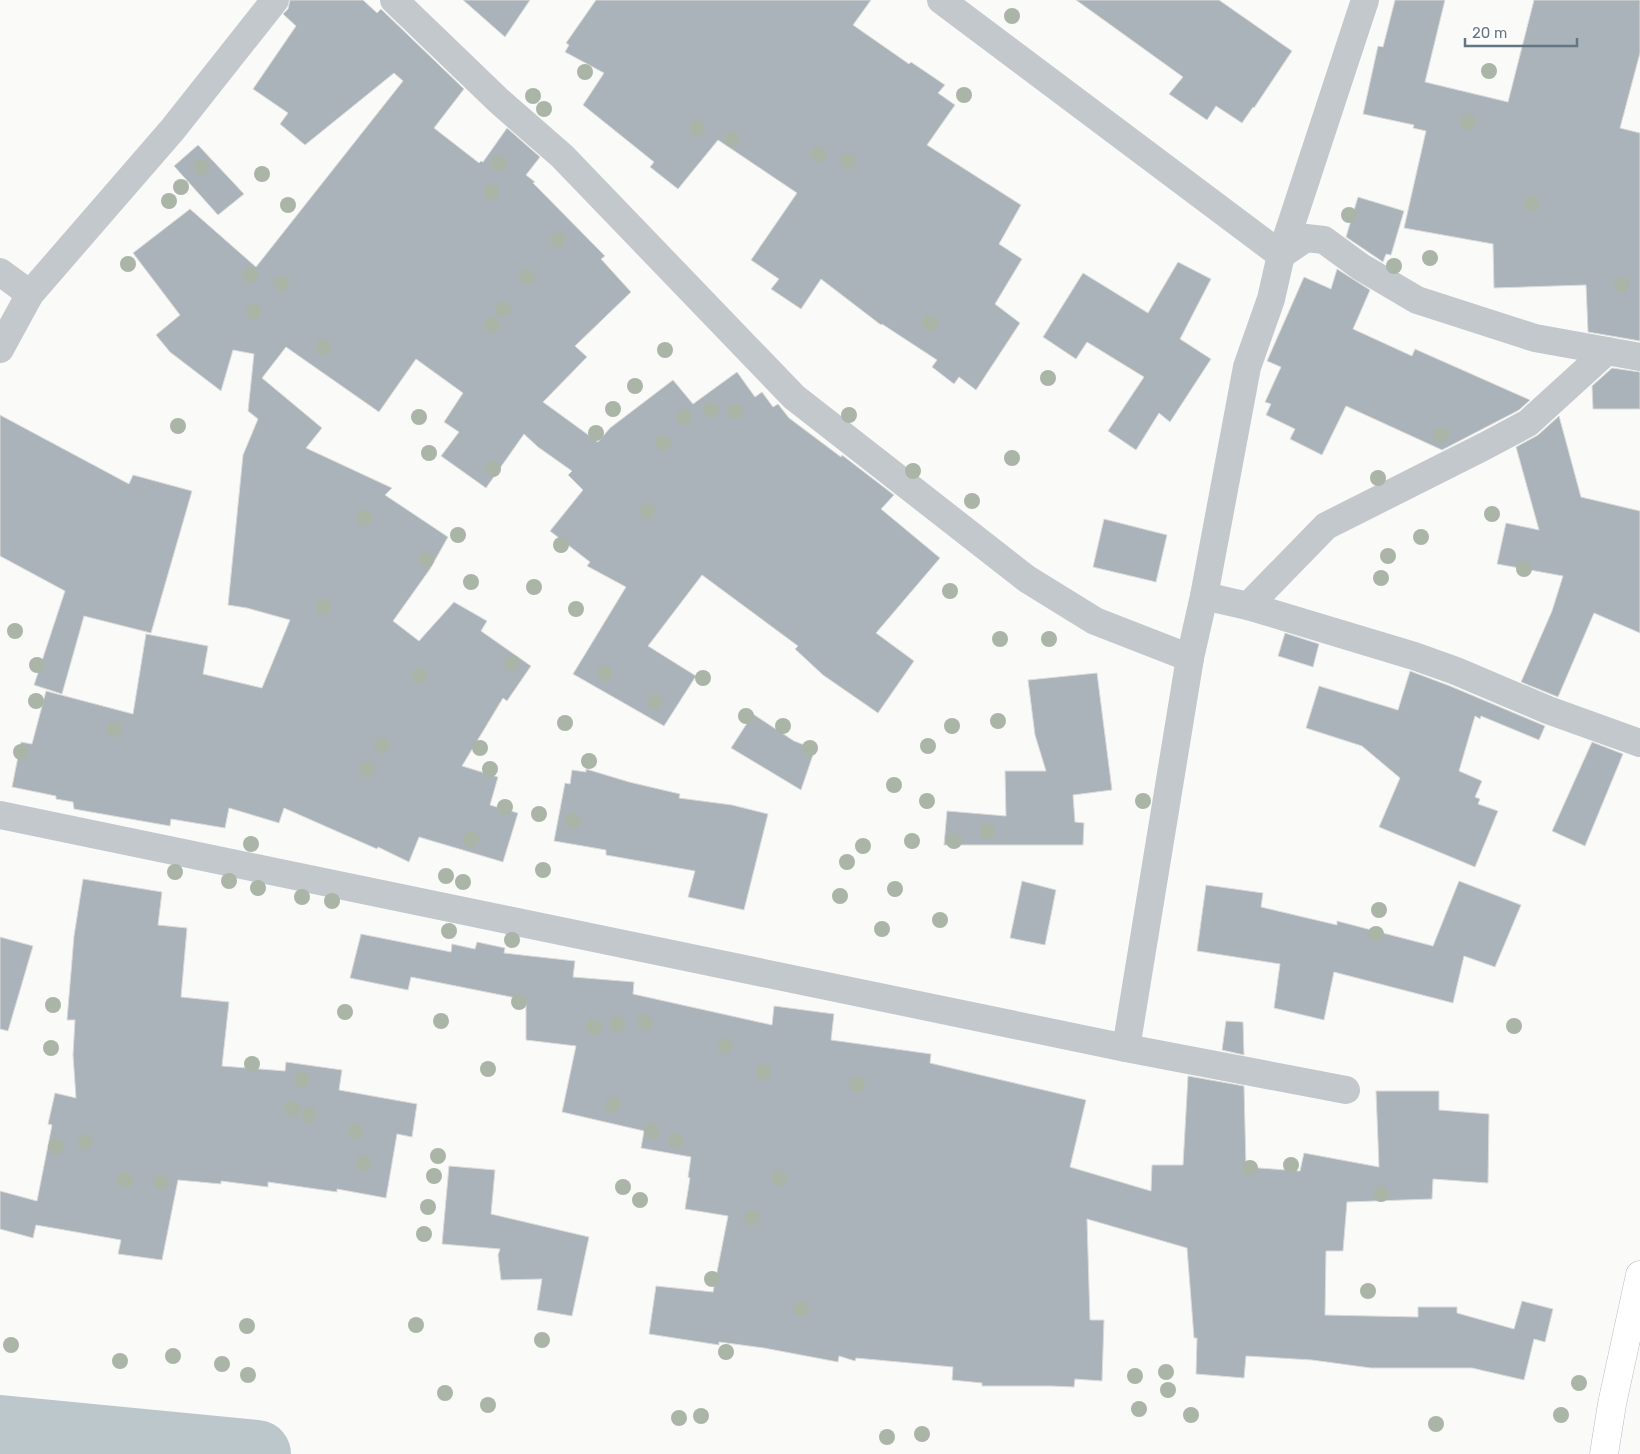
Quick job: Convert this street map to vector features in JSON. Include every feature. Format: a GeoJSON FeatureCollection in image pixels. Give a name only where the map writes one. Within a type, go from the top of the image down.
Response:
{"type":"FeatureCollection","features":[{"type":"Feature","properties":{"kind":"main road"},"geometry":{"type":"LineString","coordinates":[[1604,1454],[1612,1404],[1640,1275]]}},
{"type":"Feature","properties":{"kind":"street"},"geometry":{"type":"LineString","coordinates":[[0,349],[30,294],[172,129],[275,0]]}},
{"type":"Feature","properties":{"kind":"street"},"geometry":{"type":"LineString","coordinates":[[394,0],[499,101],[562,156],[794,397],[1027,579],[1095,621],[1190,658]]}},
{"type":"Feature","properties":{"kind":"street"},"geometry":{"type":"LineString","coordinates":[[941,0],[1281,255]]}},
{"type":"Feature","properties":{"kind":"street"},"geometry":{"type":"LineString","coordinates":[[1126,1048],[1190,658],[1204,596],[1247,367],[1271,299],[1281,255],[1365,0]]}},
{"type":"Feature","properties":{"kind":"street"},"geometry":{"type":"LineString","coordinates":[[1281,255],[1306,238],[1324,240],[1361,267],[1417,300],[1535,338],[1640,358]]}},
{"type":"Feature","properties":{"kind":"street"},"geometry":{"type":"LineString","coordinates":[[0,272],[30,294]]}},
{"type":"Feature","properties":{"kind":"street"},"geometry":{"type":"LineString","coordinates":[[1248,606],[1326,526],[1528,423],[1607,352]]}},
{"type":"Feature","properties":{"kind":"street"},"geometry":{"type":"LineString","coordinates":[[1204,596],[1248,606],[1414,656],[1456,671],[1548,710],[1640,743]]}},
{"type":"Feature","properties":{"kind":"street"},"geometry":{"type":"LineString","coordinates":[[0,815],[1126,1048],[1346,1090]]}},
{"type":"Feature","properties":{"kind":"building"},"geometry":{"type":"Polygon","coordinates":[[[290,0],[363,0],[377,13],[381,9],[464,89],[434,128],[479,163],[483,162],[507,128],[540,157],[526,175],[535,182],[533,183],[605,256],[601,259],[631,292],[575,346],[587,357],[543,402],[598,442],[610,428],[673,380],[693,404],[737,372],[755,397],[762,392],[773,407],[778,404],[789,418],[841,457],[842,455],[894,495],[881,509],[940,558],[876,633],[914,661],[878,713],[823,675],[795,649],[798,646],[702,575],[648,646],[696,676],[664,726],[573,674],[626,587],[587,566],[590,562],[550,531],[583,490],[568,475],[572,471],[538,447],[524,434],[486,488],[441,456],[459,432],[444,422],[463,393],[416,359],[379,412],[286,347],[262,378],[322,428],[306,448],[392,488],[385,495],[448,537],[430,569],[393,621],[419,641],[454,602],[487,621],[481,631],[531,666],[507,701],[503,698],[462,766],[498,777],[490,805],[518,813],[503,862],[419,837],[409,862],[284,808],[279,823],[229,808],[225,828],[171,819],[170,826],[74,809],[73,802],[56,799],[56,796],[12,787],[21,742],[32,744],[46,691],[133,714],[146,634],[208,646],[203,674],[262,688],[290,620],[247,608],[228,605],[243,455],[258,419],[248,411],[254,354],[233,350],[221,391],[170,352],[156,335],[180,315],[133,253],[190,209],[256,267],[403,81],[394,73],[305,145],[280,124],[288,113],[253,89],[296,26],[283,14],[288,9],[290,0]]]}},
{"type":"Feature","properties":{"kind":"building"},"geometry":{"type":"Polygon","coordinates":[[[463,0],[530,0],[505,37],[463,0]]]}},
{"type":"Feature","properties":{"kind":"building"},"geometry":{"type":"Polygon","coordinates":[[[596,0],[871,0],[853,25],[909,64],[911,62],[945,85],[938,93],[955,105],[927,145],[1021,205],[999,244],[1022,259],[995,304],[1020,323],[976,390],[959,377],[954,384],[932,367],[937,360],[881,325],[821,279],[801,309],[771,289],[779,279],[751,260],[797,193],[718,140],[678,189],[650,167],[654,162],[583,105],[604,73],[565,52],[569,45],[566,43],[596,0]]]}},
{"type":"Feature","properties":{"kind":"building"},"geometry":{"type":"Polygon","coordinates":[[[1076,0],[1219,0],[1292,51],[1242,123],[1216,106],[1207,120],[1169,94],[1183,77],[1076,0]]]}},
{"type":"Feature","properties":{"kind":"building"},"geometry":{"type":"Polygon","coordinates":[[[1395,0],[1445,0],[1425,82],[1508,102],[1534,0],[1640,0],[1640,53],[1620,128],[1640,133],[1640,341],[1588,332],[1586,285],[1494,288],[1493,244],[1404,228],[1426,131],[1413,128],[1414,125],[1363,114],[1378,46],[1383,47],[1395,0]]]}},
{"type":"Feature","properties":{"kind":"building"},"geometry":{"type":"Polygon","coordinates":[[[198,145],[244,194],[218,215],[174,166],[198,145]]]}},
{"type":"Feature","properties":{"kind":"building"},"geometry":{"type":"Polygon","coordinates":[[[1358,197],[1404,211],[1391,255],[1386,254],[1383,262],[1346,237],[1358,197]]]}},
{"type":"Feature","properties":{"kind":"building"},"geometry":{"type":"Polygon","coordinates":[[[1178,262],[1211,279],[1180,339],[1211,359],[1170,422],[1159,413],[1136,450],[1108,431],[1144,377],[1087,342],[1076,359],[1043,337],[1083,273],[1148,313],[1178,262]]]}},
{"type":"Feature","properties":{"kind":"building"},"geometry":{"type":"Polygon","coordinates":[[[1337,269],[1370,290],[1353,329],[1412,356],[1415,349],[1530,400],[1519,410],[1442,450],[1346,406],[1322,455],[1290,439],[1295,429],[1266,415],[1271,404],[1265,402],[1281,367],[1267,361],[1304,277],[1331,289],[1337,269]]]}},
{"type":"Feature","properties":{"kind":"building"},"geometry":{"type":"Polygon","coordinates":[[[1612,368],[1640,372],[1640,409],[1593,409],[1592,386],[1612,368]]]}},
{"type":"Feature","properties":{"kind":"building"},"geometry":{"type":"Polygon","coordinates":[[[0,415],[129,484],[133,475],[192,491],[151,633],[84,616],[62,694],[34,685],[65,591],[0,556],[0,415]]]}},
{"type":"Feature","properties":{"kind":"building"},"geometry":{"type":"Polygon","coordinates":[[[1559,416],[1581,497],[1640,511],[1640,633],[1594,613],[1558,697],[1521,682],[1552,611],[1563,576],[1497,564],[1506,523],[1539,530],[1516,447],[1538,435],[1559,416]]]}},
{"type":"Feature","properties":{"kind":"building"},"geometry":{"type":"Polygon","coordinates":[[[1104,519],[1167,535],[1156,582],[1093,567],[1104,519]]]}},
{"type":"Feature","properties":{"kind":"building"},"geometry":{"type":"Polygon","coordinates":[[[1285,633],[1319,644],[1313,667],[1278,656],[1285,633]]]}},
{"type":"Feature","properties":{"kind":"building"},"geometry":{"type":"Polygon","coordinates":[[[1410,671],[1545,726],[1539,740],[1481,716],[1480,719],[1475,716],[1459,771],[1482,781],[1475,797],[1480,799],[1478,804],[1498,811],[1475,867],[1379,827],[1400,778],[1362,746],[1306,728],[1319,686],[1398,710],[1410,671]]]}},
{"type":"Feature","properties":{"kind":"building"},"geometry":{"type":"Polygon","coordinates":[[[1097,673],[1112,790],[1073,795],[1075,822],[1084,823],[1083,845],[944,845],[947,811],[1006,816],[1005,771],[1046,771],[1035,735],[1028,680],[1097,673]]]}},
{"type":"Feature","properties":{"kind":"building"},"geometry":{"type":"Polygon","coordinates":[[[753,714],[794,741],[815,749],[801,790],[731,748],[753,714]]]}},
{"type":"Feature","properties":{"kind":"building"},"geometry":{"type":"Polygon","coordinates":[[[1592,742],[1623,754],[1585,846],[1552,831],[1592,742]]]}},
{"type":"Feature","properties":{"kind":"building"},"geometry":{"type":"Polygon","coordinates":[[[586,769],[629,782],[680,794],[679,798],[732,805],[768,814],[744,910],[688,897],[695,871],[606,855],[606,850],[554,841],[565,783],[570,784],[572,770],[586,772],[586,769]]]}},
{"type":"Feature","properties":{"kind":"building"},"geometry":{"type":"Polygon","coordinates":[[[83,879],[162,892],[158,925],[187,928],[181,997],[229,1002],[222,1066],[285,1071],[286,1062],[342,1070],[339,1090],[417,1104],[412,1137],[397,1134],[386,1198],[337,1189],[337,1192],[268,1182],[268,1187],[221,1181],[221,1184],[178,1180],[162,1260],[118,1254],[121,1240],[36,1225],[33,1238],[0,1229],[0,1191],[37,1201],[52,1125],[48,1124],[55,1093],[76,1098],[73,1055],[75,1020],[67,1020],[74,936],[83,879]]]}},
{"type":"Feature","properties":{"kind":"building"},"geometry":{"type":"Polygon","coordinates":[[[1022,881],[1056,890],[1045,945],[1010,938],[1022,881]]]}},
{"type":"Feature","properties":{"kind":"building"},"geometry":{"type":"Polygon","coordinates":[[[1459,881],[1521,905],[1495,967],[1464,956],[1453,1003],[1334,972],[1324,1020],[1274,1008],[1280,964],[1197,951],[1206,885],[1263,893],[1261,907],[1337,925],[1337,921],[1433,946],[1459,881]]]}},
{"type":"Feature","properties":{"kind":"building"},"geometry":{"type":"Polygon","coordinates":[[[361,934],[451,952],[452,944],[475,949],[477,942],[505,948],[504,953],[575,961],[573,977],[634,982],[633,994],[772,1025],[774,1006],[834,1014],[831,1040],[931,1054],[930,1063],[1086,1100],[1070,1167],[1151,1191],[1152,1165],[1183,1165],[1188,1076],[1244,1086],[1246,1167],[1300,1171],[1304,1153],[1379,1167],[1376,1091],[1439,1091],[1439,1110],[1489,1114],[1488,1183],[1433,1179],[1432,1199],[1347,1202],[1343,1251],[1326,1251],[1325,1315],[1418,1317],[1418,1307],[1457,1307],[1457,1313],[1514,1329],[1522,1301],[1553,1309],[1545,1342],[1534,1339],[1524,1380],[1472,1368],[1371,1368],[1312,1360],[1246,1356],[1244,1378],[1196,1374],[1197,1338],[1194,1338],[1187,1248],[1087,1219],[1090,1320],[1104,1320],[1102,1381],[1075,1379],[1074,1387],[982,1386],[982,1383],[952,1380],[953,1367],[856,1358],[855,1361],[839,1356],[838,1362],[764,1348],[719,1342],[719,1345],[649,1334],[656,1286],[713,1292],[728,1216],[685,1209],[691,1157],[641,1148],[644,1131],[562,1112],[576,1046],[526,1040],[526,1000],[411,977],[408,990],[350,978],[361,934]]]}},
{"type":"Feature","properties":{"kind":"building"},"geometry":{"type":"Polygon","coordinates":[[[0,937],[33,946],[8,1031],[0,1029],[0,937]]]}},
{"type":"Feature","properties":{"kind":"building"},"geometry":{"type":"Polygon","coordinates":[[[1226,1021],[1243,1022],[1244,1055],[1222,1050],[1226,1021]]]}},
{"type":"Feature","properties":{"kind":"building"},"geometry":{"type":"Polygon","coordinates":[[[449,1166],[495,1170],[491,1214],[589,1237],[572,1316],[537,1310],[542,1279],[501,1280],[498,1255],[500,1249],[442,1244],[449,1166]]]}},
{"type":"Feature","properties":{"kind":"waterway"},"geometry":{"type":"LineString","coordinates":[[0,1429],[257,1454]]}}]}
